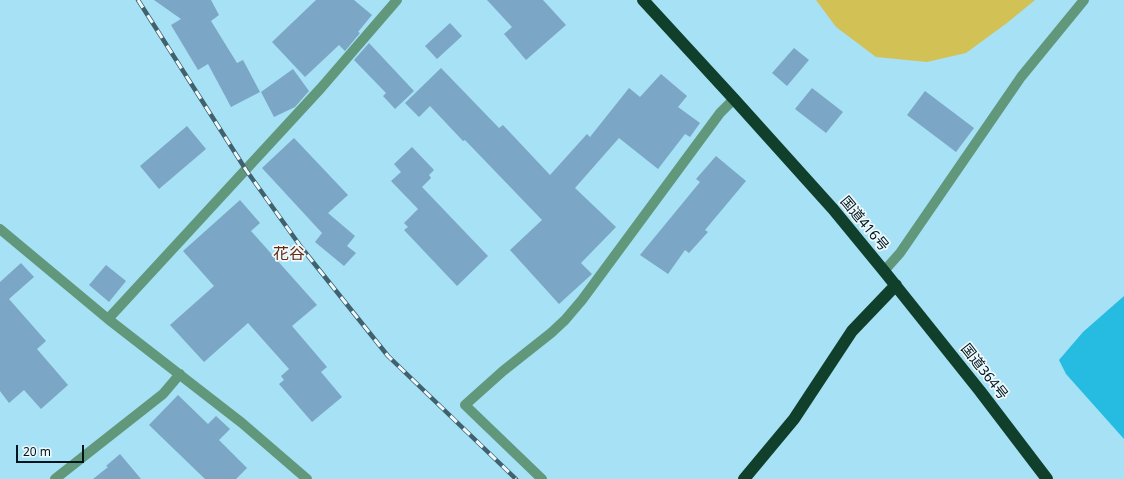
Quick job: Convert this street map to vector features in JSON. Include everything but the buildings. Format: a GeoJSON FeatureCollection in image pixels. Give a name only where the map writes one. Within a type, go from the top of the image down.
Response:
{"type":"FeatureCollection","features":[{"type":"Feature","properties":{"kind":"highway","name":"国道416号"},"geometry":{"type":"LineString","coordinates":[[643,0],[833,209],[896,285]]}},
{"type":"Feature","properties":{"kind":"highway"},"geometry":{"type":"LineString","coordinates":[[744,479],[794,420],[852,331],[896,285]]}},
{"type":"Feature","properties":{"kind":"highway","name":"国道364号"},"geometry":{"type":"LineString","coordinates":[[896,285],[1047,479]]}},
{"type":"Feature","properties":{"kind":"street"},"geometry":{"type":"LineString","coordinates":[[108,319],[321,88],[397,0]]}},
{"type":"Feature","properties":{"kind":"street"},"geometry":{"type":"LineString","coordinates":[[884,271],[900,253],[1021,77],[1084,0]]}},
{"type":"Feature","properties":{"kind":"street"},"geometry":{"type":"LineString","coordinates":[[542,479],[465,405],[565,320],[582,300],[720,113],[734,99]]}},
{"type":"Feature","properties":{"kind":"street"},"geometry":{"type":"LineString","coordinates":[[0,229],[108,319],[242,423],[307,479]]}},
{"type":"Feature","properties":{"kind":"street"},"geometry":{"type":"LineString","coordinates":[[55,479],[163,394],[180,374]]}},
{"type":"Feature","properties":{"kind":"shaded area"},"geometry":{"type":"Polygon","coordinates":[[[816,0],[1035,0],[966,53],[927,62],[876,57],[836,27],[816,0]]]}},
{"type":"Feature","properties":{"kind":"water"},"geometry":{"type":"Polygon","coordinates":[[[1124,296],[1124,439],[1066,374],[1059,360],[1083,332],[1124,296]]]}},
{"type":"Feature","properties":{"kind":"railway"},"geometry":{"type":"LineString","coordinates":[[138,0],[246,170],[301,247],[388,356],[516,479]]}},
{"type":"Feature","properties":{"kind":"district","name":"花谷"},"geometry":{"type":"Point","coordinates":[289,254]}}]}
